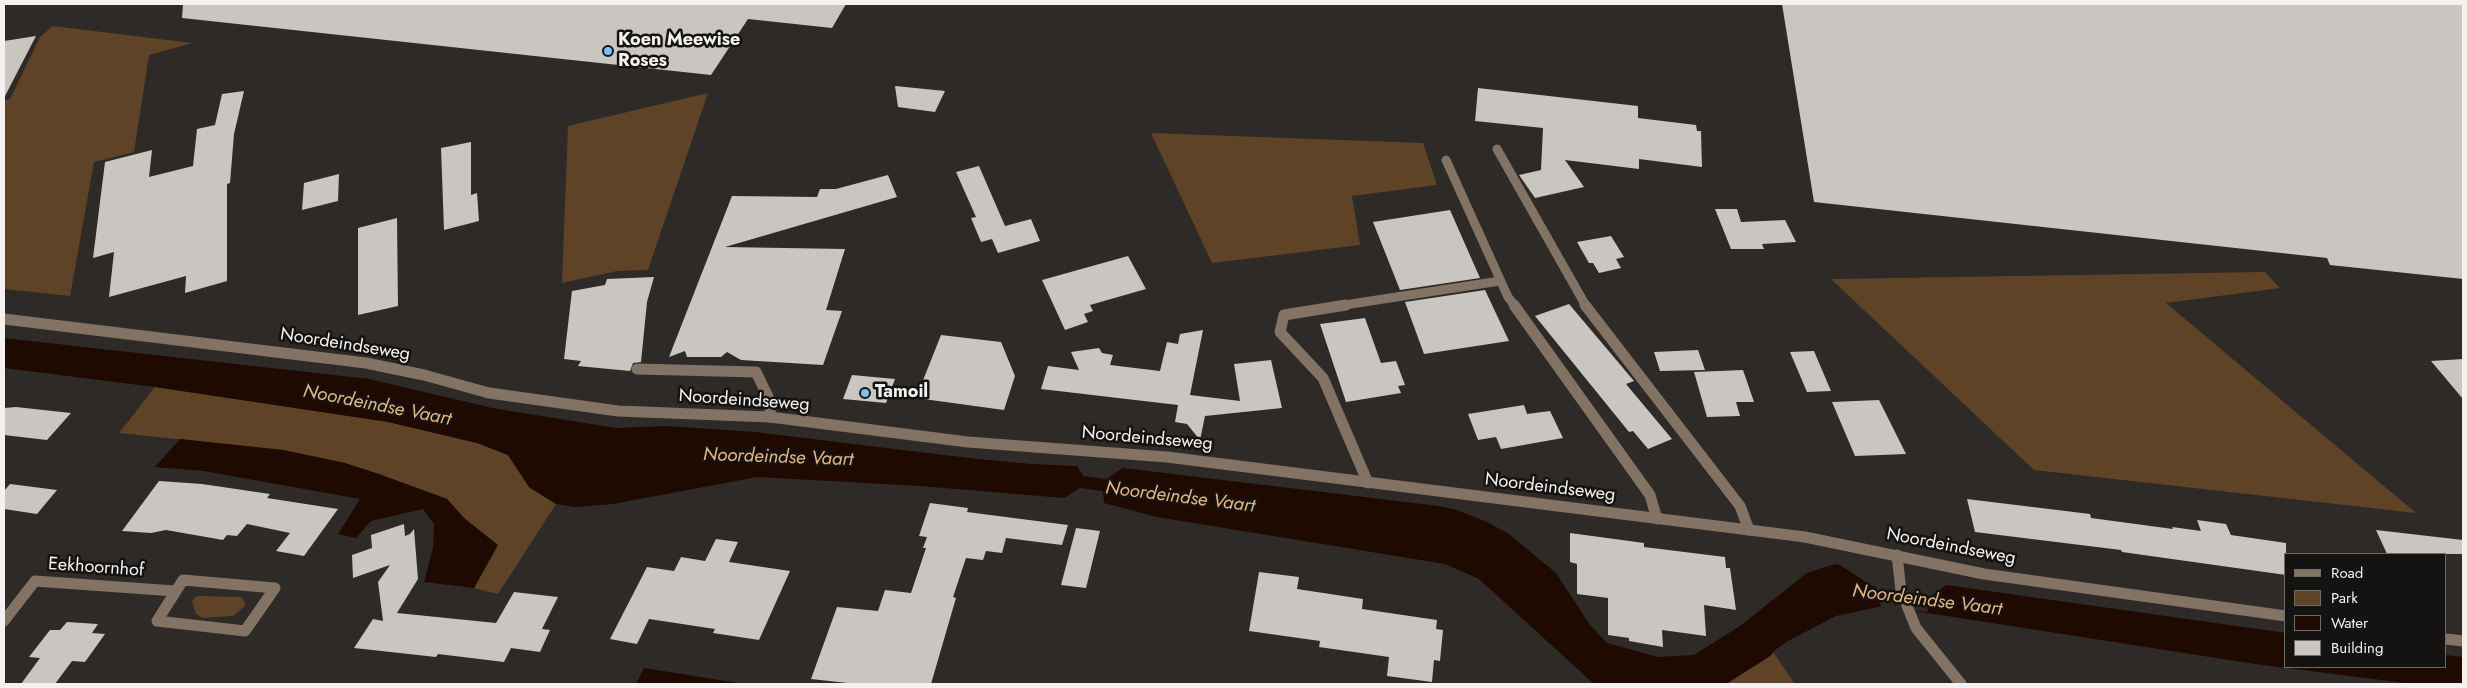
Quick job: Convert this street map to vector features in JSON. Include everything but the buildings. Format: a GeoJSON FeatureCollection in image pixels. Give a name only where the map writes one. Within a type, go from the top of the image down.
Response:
{"type":"FeatureCollection","features":[{"type":"Feature","properties":{"kind":"street"},"geometry":{"type":"LineString","coordinates":[[1497,149],[1583,302],[1740,506],[1750,530]]}},
{"type":"Feature","properties":{"kind":"street"},"geometry":{"type":"LineString","coordinates":[[1446,160],[1508,297],[1650,495],[1657,519]]}},
{"type":"Feature","properties":{"kind":"street"},"geometry":{"type":"LineString","coordinates":[[1368,482],[1323,378],[1280,332],[1284,314],[1500,281]]}},
{"type":"Feature","properties":{"kind":"street","name":"Noordeindseweg"},"geometry":{"type":"LineString","coordinates":[[4,319],[366,363],[522,399],[649,414],[706,413],[770,417],[987,444],[1167,457],[1805,537],[1984,574],[2284,616]]}},
{"type":"Feature","properties":{"kind":"street"},"geometry":{"type":"LineString","coordinates":[[637,370],[756,372],[770,401],[770,417]]}},
{"type":"Feature","properties":{"kind":"street"},"geometry":{"type":"LineString","coordinates":[[1897,555],[1901,591],[1907,610],[1916,628],[1962,684]]}},
{"type":"Feature","properties":{"kind":"street"},"geometry":{"type":"LineString","coordinates":[[183,580],[275,588],[245,631],[157,621],[176,591],[183,580]]}},
{"type":"Feature","properties":{"kind":"street","name":"Eekhoornhof"},"geometry":{"type":"LineString","coordinates":[[4,621],[35,581],[176,591]]}},
{"type":"Feature","properties":{"kind":"street"},"geometry":{"type":"LineString","coordinates":[[2447,639],[2463,642]]}},
{"type":"Feature","properties":{"kind":"green space"},"geometry":{"type":"Polygon","coordinates":[[[53,26],[192,43],[149,55],[134,152],[94,162],[70,296],[4,289],[4,100],[10,99],[40,37],[53,26]]]}},
{"type":"Feature","properties":{"kind":"green space"},"geometry":{"type":"Polygon","coordinates":[[[708,93],[648,270],[617,271],[562,283],[568,126],[708,93]]]}},
{"type":"Feature","properties":{"kind":"green space"},"geometry":{"type":"Polygon","coordinates":[[[1151,133],[1423,143],[1437,185],[1352,196],[1360,245],[1212,263],[1151,133]]]}},
{"type":"Feature","properties":{"kind":"green space"},"geometry":{"type":"Polygon","coordinates":[[[2265,272],[2280,288],[2166,303],[2416,513],[2034,470],[1831,279],[2265,272]]]}},
{"type":"Feature","properties":{"kind":"green space"},"geometry":{"type":"Polygon","coordinates":[[[155,387],[389,422],[477,443],[508,455],[529,487],[556,504],[498,594],[474,588],[497,545],[464,518],[447,499],[345,463],[283,450],[119,433],[155,387]]]}},
{"type":"Feature","properties":{"kind":"green space"},"geometry":{"type":"Polygon","coordinates":[[[197,596],[241,597],[245,602],[244,607],[233,616],[202,618],[196,614],[192,601],[197,596]]]}},
{"type":"Feature","properties":{"kind":"green space"},"geometry":{"type":"Polygon","coordinates":[[[1773,652],[1795,684],[1726,684],[1770,656],[1773,652]]]}},
{"type":"Feature","properties":{"kind":"water","name":"Noordeindse Vaart"},"geometry":{"type":"Polygon","coordinates":[[[4,338],[369,379],[492,408],[616,428],[666,426],[755,432],[977,459],[1077,466],[1083,476],[1106,479],[1123,468],[1439,506],[1457,510],[1487,522],[1509,534],[1556,573],[1590,625],[1607,643],[1658,657],[1694,655],[1740,626],[1807,573],[1835,564],[1840,565],[1872,586],[1924,597],[1930,597],[1946,585],[2284,633],[2284,668],[1883,606],[1836,616],[1788,641],[1770,656],[1726,684],[1594,684],[1479,579],[1445,564],[1157,517],[1104,503],[1103,491],[1080,488],[1064,498],[920,486],[757,477],[613,504],[575,507],[556,504],[529,487],[508,455],[477,443],[388,422],[155,387],[4,368],[4,338]]]}},
{"type":"Feature","properties":{"kind":"water"},"geometry":{"type":"Polygon","coordinates":[[[180,439],[283,450],[345,463],[379,474],[447,499],[464,518],[498,545],[474,588],[424,582],[433,548],[434,524],[423,509],[371,521],[356,538],[338,534],[360,499],[204,471],[155,467],[180,439]]]}},
{"type":"Feature","properties":{"kind":"water"},"geometry":{"type":"Polygon","coordinates":[[[2447,655],[2463,657],[2463,684],[2413,684],[2287,668],[2447,668],[2447,655]]]}},
{"type":"Feature","properties":{"kind":"water"},"geometry":{"type":"Polygon","coordinates":[[[644,668],[744,684],[636,684],[644,668]]]}},
{"type":"Feature","properties":{"kind":"pier"},"geometry":{"type":"Polygon","coordinates":[[[1876,586],[1925,596],[1928,612],[1881,607],[1876,586]]]}},
{"type":"Feature","properties":{"kind":"place","name":"Koen Meewise Roses"},"geometry":{"type":"Point","coordinates":[608,51]}},
{"type":"Feature","properties":{"kind":"place","name":"Tamoil"},"geometry":{"type":"Point","coordinates":[865,393]}}]}
